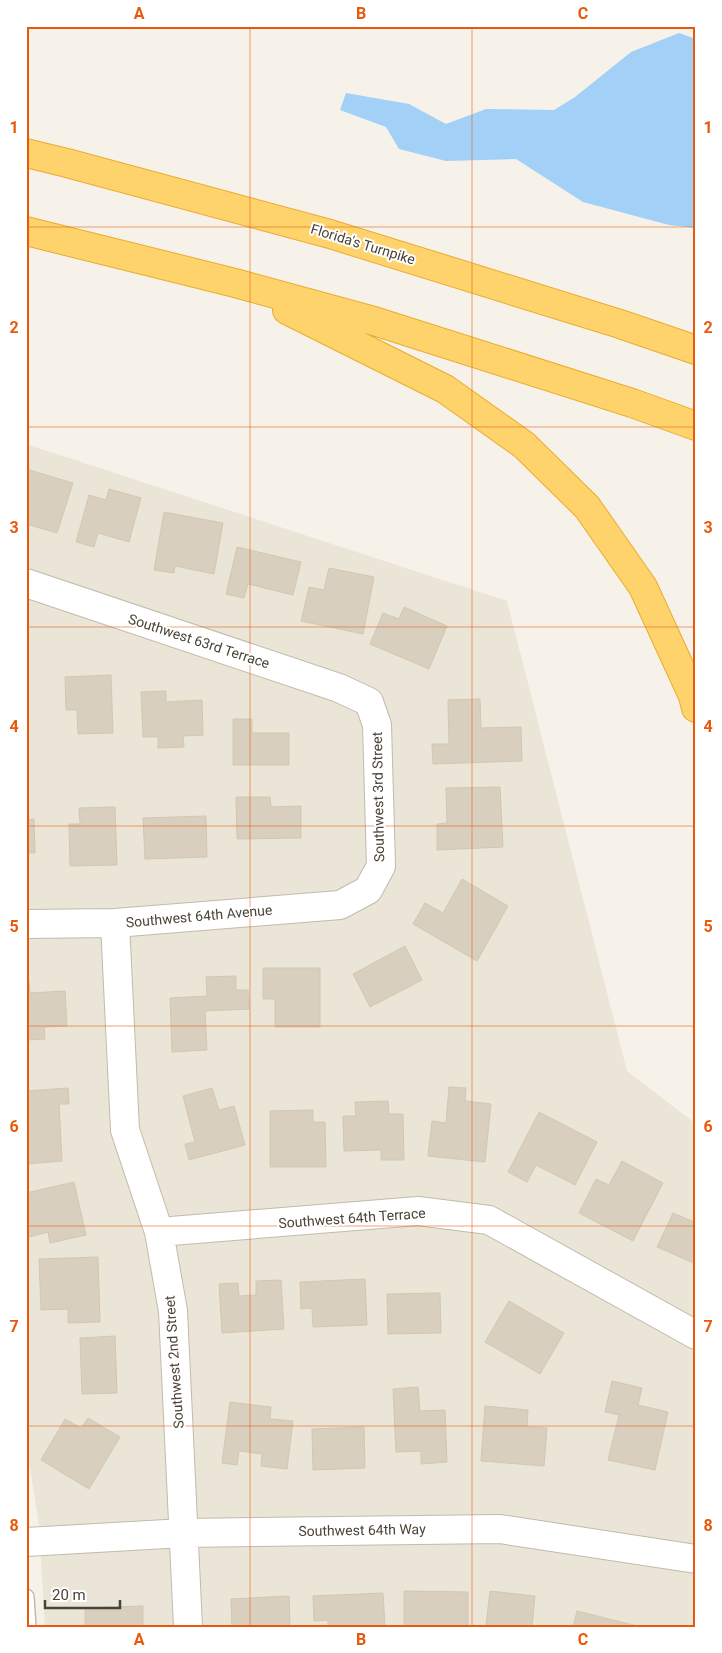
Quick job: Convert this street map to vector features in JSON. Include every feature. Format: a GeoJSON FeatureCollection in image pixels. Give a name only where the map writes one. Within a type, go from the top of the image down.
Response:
{"type":"FeatureCollection","features":[{"type":"Feature","properties":{"kind":"highway","name":"Florida's Turnpike"},"geometry":{"type":"LineString","coordinates":[[26,153],[330,234],[620,324],[696,350]]}},
{"type":"Feature","properties":{"kind":"highway"},"geometry":{"type":"LineString","coordinates":[[26,231],[235,283],[374,321],[632,403],[696,426]]}},
{"type":"Feature","properties":{"kind":"highway"},"geometry":{"type":"LineString","coordinates":[[235,283],[445,388],[524,445],[587,507],[643,587],[693,696],[696,708]]}},
{"type":"Feature","properties":{"kind":"highway"},"geometry":{"type":"LineString","coordinates":[[620,324],[696,341]]}},
{"type":"Feature","properties":{"kind":"street","name":"Southwest 63rd Terrace"},"geometry":{"type":"LineString","coordinates":[[26,583],[340,688],[369,702]]}},
{"type":"Feature","properties":{"kind":"street","name":"Southwest 3rd Street"},"geometry":{"type":"LineString","coordinates":[[368,890],[381,866],[377,726],[369,702]]}},
{"type":"Feature","properties":{"kind":"street","name":"Southwest 64th Avenue"},"geometry":{"type":"LineString","coordinates":[[26,924],[115,923],[340,905],[368,890]]}},
{"type":"Feature","properties":{"kind":"street","name":"Southwest 2nd Street"},"geometry":{"type":"LineString","coordinates":[[115,923],[125,1130],[159,1232],[173,1311],[188,1627]]}},
{"type":"Feature","properties":{"kind":"street","name":"Southwest 64th Terrace"},"geometry":{"type":"LineString","coordinates":[[159,1232],[418,1211],[489,1220],[696,1335]]}},
{"type":"Feature","properties":{"kind":"street","name":"Southwest 64th Way"},"geometry":{"type":"LineString","coordinates":[[26,1542],[184,1533],[500,1529],[695,1556]]}},
{"type":"Feature","properties":{"kind":"lane"},"geometry":{"type":"LineString","coordinates":[[26,1597],[28,1627]]}},
{"type":"Feature","properties":{"kind":"shaded area"},"geometry":{"type":"Polygon","coordinates":[[[26,444],[507,601],[627,1071],[696,1124],[696,1627],[45,1627],[39,1525],[26,1442],[26,444]]]}},
{"type":"Feature","properties":{"kind":"water"},"geometry":{"type":"Polygon","coordinates":[[[679,33],[696,39],[696,228],[669,225],[583,202],[516,159],[446,161],[399,149],[386,127],[340,110],[346,93],[409,104],[446,124],[486,109],[554,110],[575,97],[631,52],[679,33]]]}},
{"type":"Feature","properties":{"kind":"building"},"geometry":{"type":"Polygon","coordinates":[[[26,469],[73,483],[57,533],[26,524],[26,469]]]}},
{"type":"Feature","properties":{"kind":"building"},"geometry":{"type":"Polygon","coordinates":[[[109,489],[141,498],[129,542],[98,533],[94,547],[76,542],[89,495],[106,500],[109,489]]]}},
{"type":"Feature","properties":{"kind":"building"},"geometry":{"type":"Polygon","coordinates":[[[164,512],[223,523],[214,574],[175,566],[174,573],[154,570],[164,512]]]}},
{"type":"Feature","properties":{"kind":"building"},"geometry":{"type":"Polygon","coordinates":[[[237,547],[301,562],[293,595],[248,584],[244,598],[226,594],[237,547]]]}},
{"type":"Feature","properties":{"kind":"building"},"geometry":{"type":"Polygon","coordinates":[[[329,568],[374,577],[363,634],[301,621],[309,587],[324,590],[329,568]]]}},
{"type":"Feature","properties":{"kind":"building"},"geometry":{"type":"Polygon","coordinates":[[[404,607],[447,626],[429,669],[370,644],[383,613],[399,619],[404,607]]]}},
{"type":"Feature","properties":{"kind":"building"},"geometry":{"type":"Polygon","coordinates":[[[111,675],[113,733],[78,734],[77,710],[66,710],[65,677],[111,675]]]}},
{"type":"Feature","properties":{"kind":"building"},"geometry":{"type":"Polygon","coordinates":[[[166,691],[166,702],[202,700],[203,735],[183,736],[184,747],[158,748],[158,737],[143,737],[141,692],[166,691]]]}},
{"type":"Feature","properties":{"kind":"building"},"geometry":{"type":"Polygon","coordinates":[[[480,699],[481,728],[521,727],[522,761],[433,764],[432,744],[449,744],[448,700],[480,699]]]}},
{"type":"Feature","properties":{"kind":"building"},"geometry":{"type":"Polygon","coordinates":[[[233,719],[252,719],[252,733],[289,733],[289,765],[233,765],[233,719]]]}},
{"type":"Feature","properties":{"kind":"building"},"geometry":{"type":"Polygon","coordinates":[[[500,787],[503,847],[437,850],[437,824],[447,823],[446,788],[500,787]]]}},
{"type":"Feature","properties":{"kind":"building"},"geometry":{"type":"Polygon","coordinates":[[[236,797],[270,797],[271,807],[301,806],[301,838],[237,839],[236,797]]]}},
{"type":"Feature","properties":{"kind":"building"},"geometry":{"type":"Polygon","coordinates":[[[115,807],[117,865],[70,866],[69,824],[80,824],[79,808],[115,807]]]}},
{"type":"Feature","properties":{"kind":"building"},"geometry":{"type":"Polygon","coordinates":[[[206,816],[207,857],[145,859],[143,818],[206,816]]]}},
{"type":"Feature","properties":{"kind":"building"},"geometry":{"type":"Polygon","coordinates":[[[34,819],[35,853],[26,853],[26,820],[34,819]]]}},
{"type":"Feature","properties":{"kind":"building"},"geometry":{"type":"Polygon","coordinates":[[[462,879],[508,906],[477,961],[413,924],[425,903],[443,913],[462,879]]]}},
{"type":"Feature","properties":{"kind":"building"},"geometry":{"type":"Polygon","coordinates":[[[405,946],[422,980],[370,1007],[353,974],[405,946]]]}},
{"type":"Feature","properties":{"kind":"building"},"geometry":{"type":"Polygon","coordinates":[[[263,968],[320,968],[320,1027],[275,1027],[275,999],[263,999],[263,968]]]}},
{"type":"Feature","properties":{"kind":"building"},"geometry":{"type":"Polygon","coordinates":[[[236,976],[236,990],[248,990],[249,1009],[205,1011],[207,1050],[172,1052],[170,998],[207,996],[206,977],[236,976]]]}},
{"type":"Feature","properties":{"kind":"building"},"geometry":{"type":"Polygon","coordinates":[[[26,981],[29,981],[30,993],[65,991],[67,1026],[44,1027],[45,1039],[26,1040],[26,981]]]}},
{"type":"Feature","properties":{"kind":"building"},"geometry":{"type":"Polygon","coordinates":[[[449,1087],[466,1088],[465,1101],[491,1104],[485,1162],[428,1156],[432,1121],[446,1123],[449,1087]]]}},
{"type":"Feature","properties":{"kind":"building"},"geometry":{"type":"Polygon","coordinates":[[[68,1088],[69,1104],[59,1104],[62,1161],[26,1164],[26,1091],[68,1088]]]}},
{"type":"Feature","properties":{"kind":"building"},"geometry":{"type":"Polygon","coordinates":[[[212,1088],[219,1110],[234,1106],[245,1145],[189,1160],[185,1144],[195,1142],[183,1096],[212,1088]]]}},
{"type":"Feature","properties":{"kind":"building"},"geometry":{"type":"Polygon","coordinates":[[[388,1101],[389,1114],[403,1114],[404,1160],[381,1160],[381,1150],[344,1151],[343,1116],[356,1116],[355,1102],[388,1101]]]}},
{"type":"Feature","properties":{"kind":"building"},"geometry":{"type":"Polygon","coordinates":[[[313,1110],[313,1122],[325,1122],[326,1167],[270,1167],[270,1111],[313,1110]]]}},
{"type":"Feature","properties":{"kind":"building"},"geometry":{"type":"Polygon","coordinates":[[[539,1112],[597,1142],[575,1185],[536,1165],[527,1182],[508,1172],[539,1112]]]}},
{"type":"Feature","properties":{"kind":"building"},"geometry":{"type":"Polygon","coordinates":[[[622,1161],[663,1183],[633,1241],[579,1213],[596,1179],[609,1185],[622,1161]]]}},
{"type":"Feature","properties":{"kind":"building"},"geometry":{"type":"Polygon","coordinates":[[[74,1182],[86,1235],[50,1243],[48,1232],[29,1237],[26,1225],[26,1193],[74,1182]]]}},
{"type":"Feature","properties":{"kind":"building"},"geometry":{"type":"Polygon","coordinates":[[[673,1213],[694,1222],[696,1220],[696,1264],[657,1247],[673,1213]]]}},
{"type":"Feature","properties":{"kind":"building"},"geometry":{"type":"Polygon","coordinates":[[[98,1257],[100,1322],[68,1323],[68,1309],[41,1310],[39,1259],[98,1257]]]}},
{"type":"Feature","properties":{"kind":"building"},"geometry":{"type":"Polygon","coordinates":[[[365,1279],[367,1325],[313,1327],[312,1308],[301,1309],[300,1282],[365,1279]]]}},
{"type":"Feature","properties":{"kind":"building"},"geometry":{"type":"Polygon","coordinates":[[[281,1280],[284,1329],[222,1333],[219,1284],[238,1283],[239,1296],[256,1295],[256,1281],[281,1280]]]}},
{"type":"Feature","properties":{"kind":"building"},"geometry":{"type":"Polygon","coordinates":[[[440,1293],[441,1333],[388,1334],[387,1294],[440,1293]]]}},
{"type":"Feature","properties":{"kind":"building"},"geometry":{"type":"Polygon","coordinates":[[[509,1301],[564,1333],[540,1374],[485,1342],[509,1301]]]}},
{"type":"Feature","properties":{"kind":"building"},"geometry":{"type":"Polygon","coordinates":[[[115,1336],[117,1393],[82,1394],[80,1338],[115,1336]]]}},
{"type":"Feature","properties":{"kind":"building"},"geometry":{"type":"Polygon","coordinates":[[[612,1381],[642,1388],[638,1405],[668,1412],[655,1470],[608,1460],[619,1415],[605,1412],[612,1381]]]}},
{"type":"Feature","properties":{"kind":"building"},"geometry":{"type":"Polygon","coordinates":[[[418,1387],[420,1411],[445,1410],[447,1462],[421,1464],[421,1451],[396,1452],[393,1389],[418,1387]]]}},
{"type":"Feature","properties":{"kind":"building"},"geometry":{"type":"Polygon","coordinates":[[[230,1402],[271,1407],[270,1419],[293,1421],[287,1469],[261,1466],[262,1454],[239,1451],[237,1465],[222,1463],[230,1402]]]}},
{"type":"Feature","properties":{"kind":"building"},"geometry":{"type":"Polygon","coordinates":[[[485,1406],[528,1410],[527,1427],[547,1428],[544,1466],[481,1461],[485,1406]]]}},
{"type":"Feature","properties":{"kind":"building"},"geometry":{"type":"Polygon","coordinates":[[[88,1418],[120,1437],[89,1489],[41,1460],[65,1419],[81,1428],[88,1418]]]}},
{"type":"Feature","properties":{"kind":"building"},"geometry":{"type":"Polygon","coordinates":[[[364,1427],[365,1468],[313,1470],[312,1429],[364,1427]]]}},
{"type":"Feature","properties":{"kind":"building"},"geometry":{"type":"Polygon","coordinates":[[[404,1591],[468,1592],[468,1627],[404,1627],[404,1591]]]}},
{"type":"Feature","properties":{"kind":"building"},"geometry":{"type":"Polygon","coordinates":[[[490,1591],[535,1596],[532,1627],[486,1625],[490,1591]]]}},
{"type":"Feature","properties":{"kind":"building"},"geometry":{"type":"Polygon","coordinates":[[[383,1593],[385,1627],[328,1627],[328,1620],[314,1621],[313,1596],[383,1593]]]}},
{"type":"Feature","properties":{"kind":"building"},"geometry":{"type":"Polygon","coordinates":[[[289,1596],[290,1627],[232,1627],[231,1599],[289,1596]]]}},
{"type":"Feature","properties":{"kind":"building"},"geometry":{"type":"Polygon","coordinates":[[[143,1606],[143,1627],[85,1627],[85,1608],[143,1606]]]}},
{"type":"Feature","properties":{"kind":"building"},"geometry":{"type":"Polygon","coordinates":[[[577,1611],[641,1627],[573,1627],[577,1611]]]}}]}
